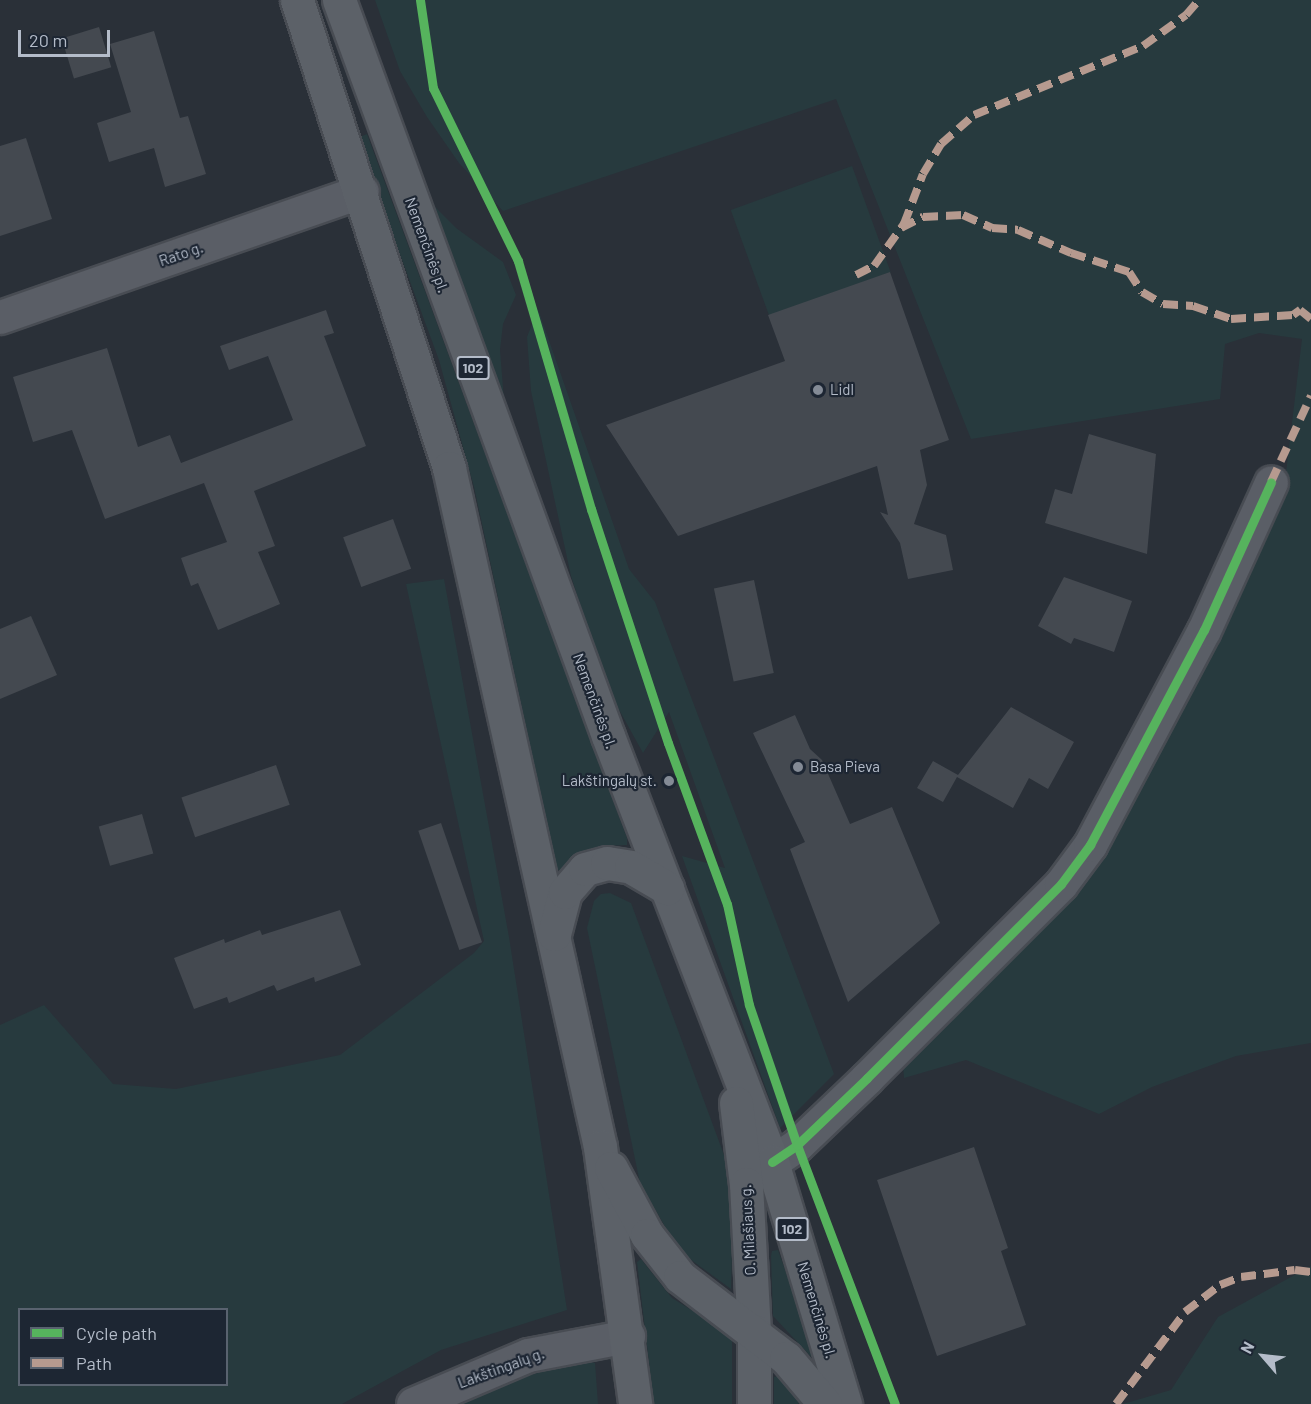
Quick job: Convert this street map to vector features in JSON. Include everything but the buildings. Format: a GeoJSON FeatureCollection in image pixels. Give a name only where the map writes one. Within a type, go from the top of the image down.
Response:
{"type":"FeatureCollection","features":[{"type":"Feature","properties":{"kind":"main road"},"geometry":{"type":"LineString","coordinates":[[297,0],[362,191],[449,468],[486,621],[553,941],[600,1147],[628,1336],[635,1404]]}},
{"type":"Feature","properties":{"kind":"main road","name":"Nemenčinės pl."},"geometry":{"type":"LineString","coordinates":[[339,0],[421,232],[730,1057],[772,1162],[845,1404]]}},
{"type":"Feature","properties":{"kind":"main road"},"geometry":{"type":"LineString","coordinates":[[553,941],[565,892],[585,869],[607,863],[631,867],[667,888]]}},
{"type":"Feature","properties":{"kind":"main road","name":"O. Milašiaus g."},"geometry":{"type":"LineString","coordinates":[[730,1057],[746,1184],[754,1331],[754,1404]]}},
{"type":"Feature","properties":{"kind":"main road"},"geometry":{"type":"LineString","coordinates":[[600,1147],[647,1235],[680,1277],[754,1331],[786,1358],[825,1404]]}},
{"type":"Feature","properties":{"kind":"street","name":"Rato g."},"geometry":{"type":"LineString","coordinates":[[0,317],[362,191]]}},
{"type":"Feature","properties":{"kind":"street"},"geometry":{"type":"LineString","coordinates":[[772,1162],[797,1145],[867,1077],[1061,884],[1084,853],[1204,630],[1271,482]]}},
{"type":"Feature","properties":{"kind":"street","name":"Lakštingalų g."},"geometry":{"type":"LineString","coordinates":[[413,1404],[528,1355],[628,1336]]}},
{"type":"Feature","properties":{"kind":"green space"},"geometry":{"type":"Polygon","coordinates":[[[375,0],[1311,0],[1311,1043],[1236,1056],[1152,1087],[1099,1114],[966,1060],[904,1078],[902,1051],[1057,910],[1285,481],[1302,339],[1259,333],[1225,344],[1220,399],[971,439],[836,99],[503,211],[459,163],[427,117],[400,71],[375,0]]]}},
{"type":"Feature","properties":{"kind":"green space"},"geometry":{"type":"Polygon","coordinates":[[[367,134],[627,838],[627,845],[600,846],[581,855],[562,872],[557,869],[474,487],[439,360],[357,138],[367,134]]]}},
{"type":"Feature","properties":{"kind":"green space"},"geometry":{"type":"Polygon","coordinates":[[[852,166],[891,272],[769,316],[731,210],[852,166]]]}},
{"type":"Feature","properties":{"kind":"green space"},"geometry":{"type":"Polygon","coordinates":[[[429,201],[456,228],[503,262],[516,295],[503,324],[500,350],[504,400],[500,400],[429,201]]]}},
{"type":"Feature","properties":{"kind":"green space"},"geometry":{"type":"Polygon","coordinates":[[[538,309],[629,569],[655,602],[834,1074],[780,1128],[682,856],[725,868],[669,712],[643,753],[607,688],[571,576],[531,391],[527,337],[538,309]]]}},
{"type":"Feature","properties":{"kind":"green space"},"geometry":{"type":"Polygon","coordinates":[[[444,579],[509,937],[567,1310],[441,1350],[342,1404],[0,1404],[0,1025],[44,1005],[113,1084],[176,1089],[340,1055],[474,953],[484,941],[406,584],[444,579]]]}},
{"type":"Feature","properties":{"kind":"green space"},"geometry":{"type":"Polygon","coordinates":[[[610,893],[631,903],[724,1155],[733,1218],[731,1289],[679,1251],[640,1183],[587,928],[594,901],[601,894],[610,893]]]}},
{"type":"Feature","properties":{"kind":"green space"},"geometry":{"type":"Polygon","coordinates":[[[778,1250],[817,1359],[816,1362],[773,1316],[771,1256],[772,1251],[778,1250]]]}},
{"type":"Feature","properties":{"kind":"green space"},"geometry":{"type":"Polygon","coordinates":[[[641,1259],[672,1298],[732,1335],[732,1404],[654,1404],[637,1262],[641,1259]]]}},
{"type":"Feature","properties":{"kind":"green space"},"geometry":{"type":"Polygon","coordinates":[[[1311,1266],[1311,1404],[1123,1404],[1171,1390],[1218,1317],[1311,1266]]]}},
{"type":"Feature","properties":{"kind":"green space"},"geometry":{"type":"Polygon","coordinates":[[[582,1360],[595,1363],[598,1404],[453,1404],[482,1389],[582,1360]]]}},
{"type":"Feature","properties":{"kind":"green space"},"geometry":{"type":"Polygon","coordinates":[[[778,1376],[795,1395],[799,1404],[774,1404],[774,1377],[778,1376]]]}},
{"type":"Feature","properties":{"kind":"marked path"},"geometry":{"type":"LineString","coordinates":[[856,275],[874,266],[904,224],[923,174],[941,144],[974,115],[1143,46],[1186,15],[1199,0]]}},
{"type":"Feature","properties":{"kind":"marked path"},"geometry":{"type":"LineString","coordinates":[[901,228],[923,217],[963,215],[992,228],[1018,230],[1071,253],[1129,272],[1142,292],[1163,304],[1193,306],[1231,319],[1293,315],[1300,310],[1311,319]]}},
{"type":"Feature","properties":{"kind":"marked path"},"geometry":{"type":"LineString","coordinates":[[1271,482],[1311,396]]}},
{"type":"Feature","properties":{"kind":"marked path"},"geometry":{"type":"LineString","coordinates":[[1116,1404],[1185,1312],[1220,1285],[1241,1277],[1295,1270],[1311,1272]]}},
{"type":"Feature","properties":{"kind":"cycle path"},"geometry":{"type":"LineString","coordinates":[[420,0],[433,88],[518,261],[591,509],[668,743],[727,904],[749,1005],[797,1145],[895,1404]]}},
{"type":"Feature","properties":{"kind":"cycle path"},"geometry":{"type":"LineString","coordinates":[[772,1162],[797,1145],[867,1078],[1061,884],[1090,845],[1204,630],[1271,482]]}},
{"type":"Feature","properties":{"kind":"place","name":"Lidl"},"geometry":{"type":"Point","coordinates":[818,390]}},
{"type":"Feature","properties":{"kind":"place","name":"Basa Pieva"},"geometry":{"type":"Point","coordinates":[798,767]}},
{"type":"Feature","properties":{"kind":"place","name":"Lakštingalų st."},"geometry":{"type":"Point","coordinates":[669,781]}}]}
